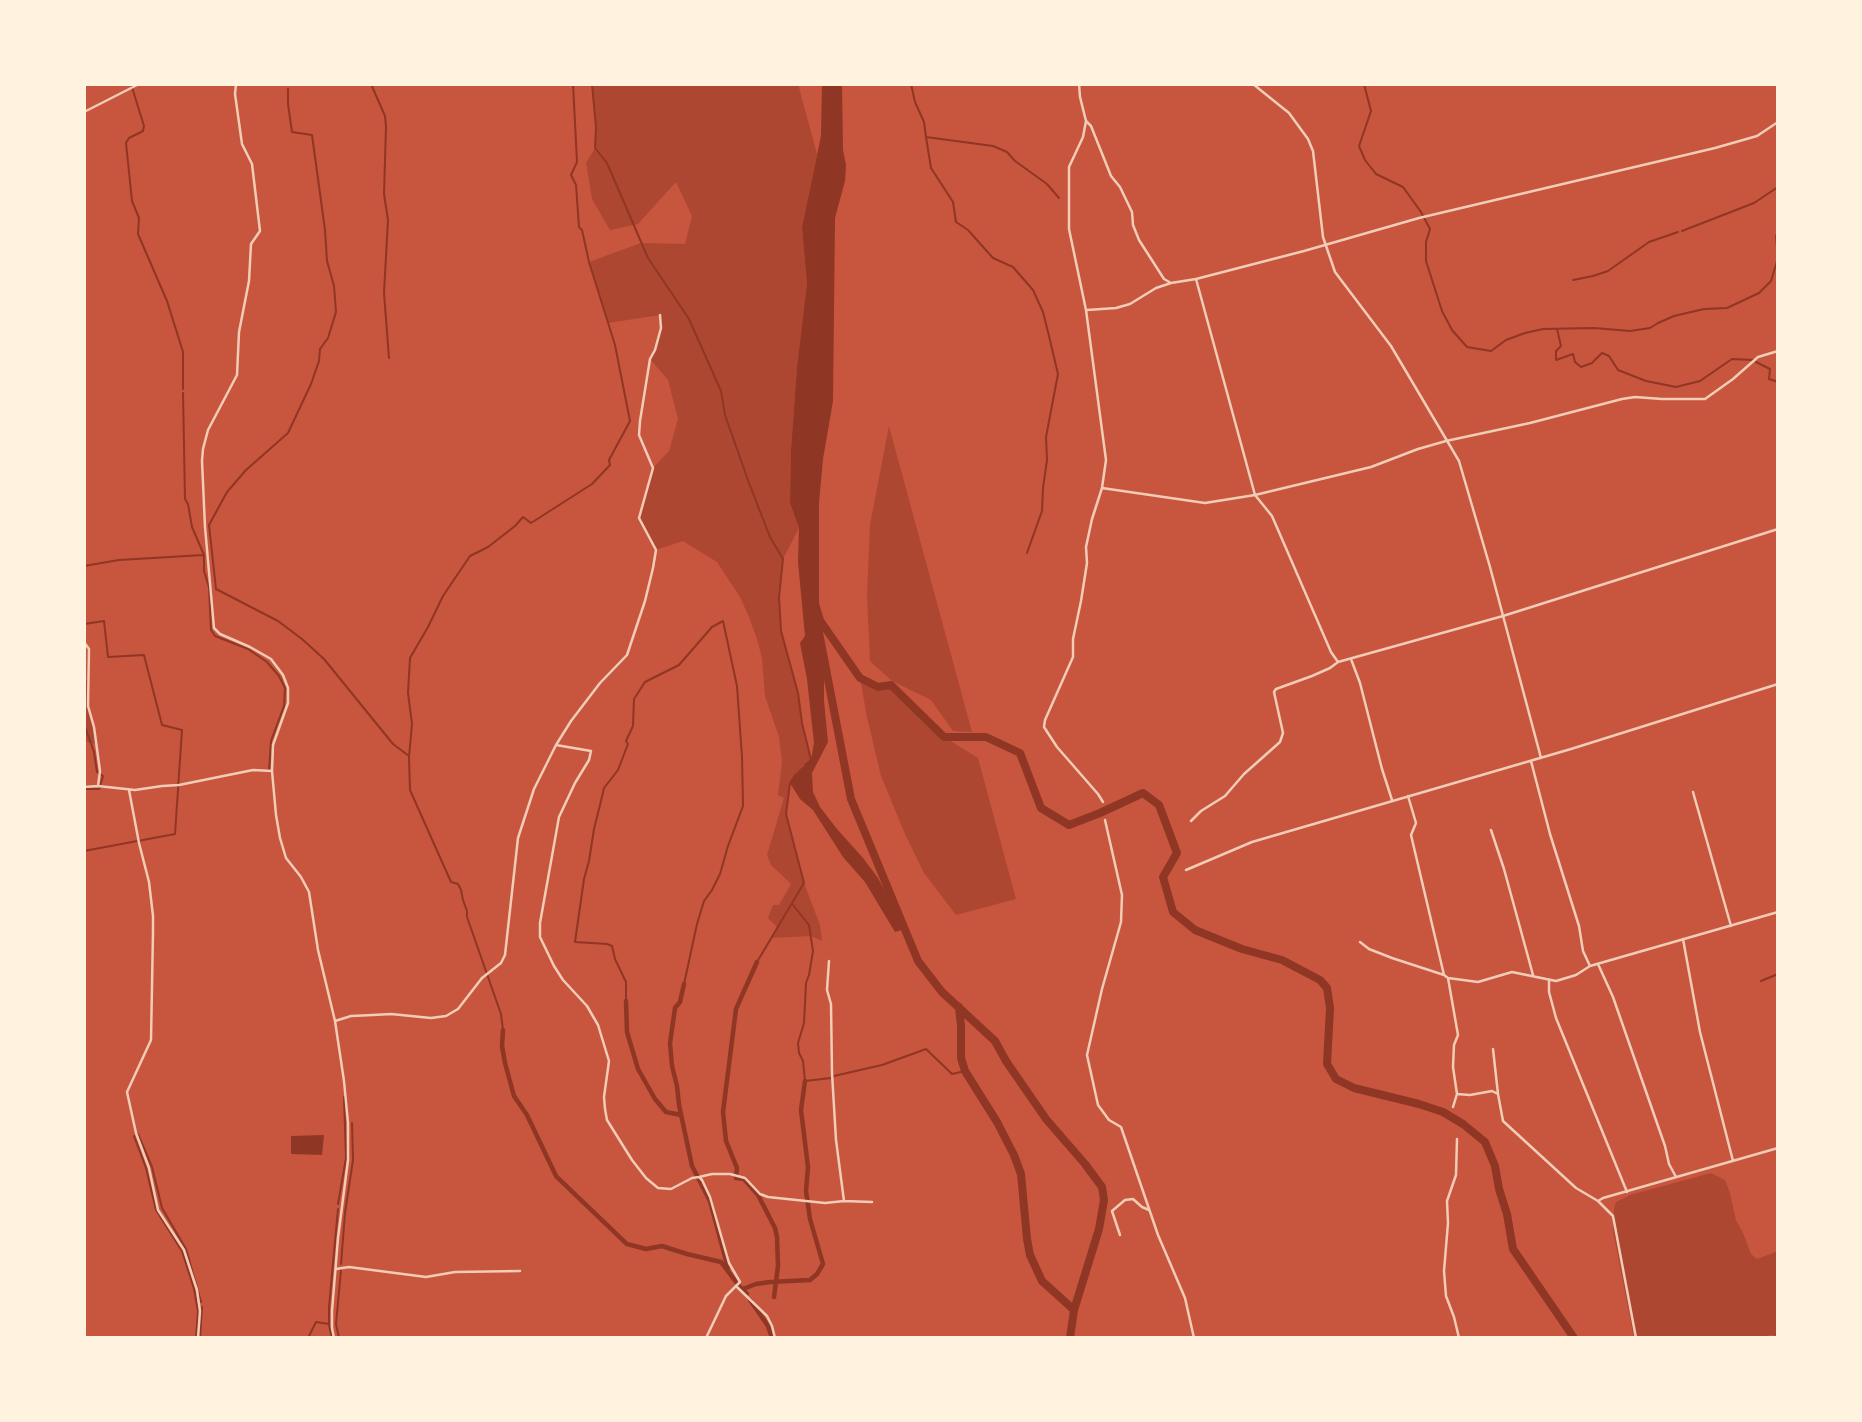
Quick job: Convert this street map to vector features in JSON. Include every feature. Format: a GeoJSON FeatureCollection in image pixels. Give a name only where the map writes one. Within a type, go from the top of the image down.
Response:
{"type":"FeatureCollection","features":[{"type":"Feature","properties":{"kind":"street"},"geometry":{"type":"LineString","coordinates":[[84,112],[139,84]]}},
{"type":"Feature","properties":{"kind":"street"},"geometry":{"type":"LineString","coordinates":[[236,84],[242,144],[252,164],[260,231],[251,244],[239,331],[237,375],[208,430],[201,461],[205,527],[214,628],[220,634],[271,659],[283,675],[288,688],[288,703],[273,745],[275,815],[286,859],[309,892],[344,1081],[348,1141],[332,1311],[334,1338]]}},
{"type":"Feature","properties":{"kind":"street"},"geometry":{"type":"LineString","coordinates":[[1079,84],[1086,121],[1083,136],[1069,167],[1069,229],[1086,310],[1106,460],[1102,488],[1091,519],[1086,547],[1087,563],[1074,631],[1073,657],[1044,727],[1057,747],[1103,802]]}},
{"type":"Feature","properties":{"kind":"street"},"geometry":{"type":"LineString","coordinates":[[1253,84],[1289,113],[1308,139],[1313,151],[1324,244],[1335,272],[1391,346],[1459,461],[1541,758]]}},
{"type":"Feature","properties":{"kind":"street"},"geometry":{"type":"LineString","coordinates":[[1086,121],[1091,126],[1111,176],[1132,212],[1133,225],[1139,240],[1164,279],[1171,283]]}},
{"type":"Feature","properties":{"kind":"street"},"geometry":{"type":"LineString","coordinates":[[1086,310],[1130,304],[1156,288],[1171,283],[1196,279],[1419,218],[1715,148],[1757,136],[1778,122]]}},
{"type":"Feature","properties":{"kind":"street"},"geometry":{"type":"LineString","coordinates":[[1196,279],[1255,495],[1272,516],[1331,652],[1338,662]]}},
{"type":"Feature","properties":{"kind":"street"},"geometry":{"type":"LineString","coordinates":[[335,1021],[351,1016],[391,1014],[431,1018],[446,1016],[458,1009],[482,978],[501,963],[505,955],[518,838],[534,789],[570,721],[627,655],[653,568],[656,550],[639,518],[653,468],[639,435],[639,428],[650,359],[656,350],[661,328],[660,314]]}},
{"type":"Feature","properties":{"kind":"street"},"geometry":{"type":"LineString","coordinates":[[1102,488],[1205,503],[1255,495],[1371,467],[1446,441],[1635,397],[1705,398],[1733,379],[1758,357],[1778,351]]}},
{"type":"Feature","properties":{"kind":"street"},"geometry":{"type":"LineString","coordinates":[[1191,821],[1201,811],[1225,796],[1244,774],[1280,742],[1283,733],[1274,692],[1276,689],[1312,676],[1338,662],[1503,616],[1778,529]]}},
{"type":"Feature","properties":{"kind":"street"},"geometry":{"type":"LineString","coordinates":[[84,642],[89,649],[88,706],[100,771],[98,786]]}},
{"type":"Feature","properties":{"kind":"street"},"geometry":{"type":"LineString","coordinates":[[1351,659],[1392,800]]}},
{"type":"Feature","properties":{"kind":"street"},"geometry":{"type":"LineString","coordinates":[[1186,870],[1252,842],[1541,758],[1778,684]]}},
{"type":"Feature","properties":{"kind":"street"},"geometry":{"type":"LineString","coordinates":[[556,745],[591,751],[589,760],[559,817],[540,923],[540,937],[563,980],[581,999],[598,1025],[609,1061],[604,1097],[607,1119],[632,1160],[658,1188],[671,1189],[692,1178],[705,1175],[730,1174],[745,1178],[760,1194],[768,1197],[825,1203],[872,1202]]}},
{"type":"Feature","properties":{"kind":"street"},"geometry":{"type":"LineString","coordinates":[[1530,761],[1590,966]]}},
{"type":"Feature","properties":{"kind":"street"},"geometry":{"type":"LineString","coordinates":[[84,787],[129,790],[180,785],[253,770],[272,771]]}},
{"type":"Feature","properties":{"kind":"street"},"geometry":{"type":"LineString","coordinates":[[129,790],[149,883],[153,932],[151,1040],[127,1092],[158,1210],[184,1250],[197,1290],[200,1311],[198,1338]]}},
{"type":"Feature","properties":{"kind":"street"},"geometry":{"type":"LineString","coordinates":[[1693,792],[1731,926]]}},
{"type":"Feature","properties":{"kind":"street"},"geometry":{"type":"LineString","coordinates":[[1408,796],[1416,823],[1411,835],[1444,975]]}},
{"type":"Feature","properties":{"kind":"street"},"geometry":{"type":"LineString","coordinates":[[1105,820],[1122,895],[1121,922],[1087,1055],[1098,1105],[1109,1120],[1121,1127],[1149,1210],[1185,1298],[1194,1338]]}},
{"type":"Feature","properties":{"kind":"street"},"geometry":{"type":"LineString","coordinates":[[1490,830],[1504,869],[1533,975]]}},
{"type":"Feature","properties":{"kind":"street"},"geometry":{"type":"LineString","coordinates":[[1360,942],[1369,949],[1448,978],[1484,981],[1513,972],[1556,981],[1576,975],[1590,966],[1778,912]]}},
{"type":"Feature","properties":{"kind":"street"},"geometry":{"type":"LineString","coordinates":[[1683,939],[1700,1032],[1734,1161]]}},
{"type":"Feature","properties":{"kind":"street"},"geometry":{"type":"LineString","coordinates":[[829,961],[827,989],[831,1004],[836,1140],[844,1201]]}},
{"type":"Feature","properties":{"kind":"street"},"geometry":{"type":"LineString","coordinates":[[1598,964],[1613,997],[1676,1178]]}},
{"type":"Feature","properties":{"kind":"street"},"geometry":{"type":"LineString","coordinates":[[1448,978],[1458,1031],[1453,1067],[1457,1094],[1452,1107]]}},
{"type":"Feature","properties":{"kind":"street"},"geometry":{"type":"LineString","coordinates":[[1549,981],[1549,992],[1560,1029],[1628,1192]]}},
{"type":"Feature","properties":{"kind":"street"},"geometry":{"type":"LineString","coordinates":[[1493,1049],[1503,1121],[1576,1188],[1598,1201],[1613,1216],[1636,1338]]}},
{"type":"Feature","properties":{"kind":"street"},"geometry":{"type":"LineString","coordinates":[[1457,1094],[1470,1095],[1492,1091],[1498,1094]]}},
{"type":"Feature","properties":{"kind":"street"},"geometry":{"type":"LineString","coordinates":[[1457,1139],[1455,1175],[1447,1201],[1444,1271],[1446,1296],[1459,1338]]}},
{"type":"Feature","properties":{"kind":"street"},"geometry":{"type":"LineString","coordinates":[[1598,1201],[1778,1148]]}},
{"type":"Feature","properties":{"kind":"street"},"geometry":{"type":"LineString","coordinates":[[700,1178],[714,1206],[729,1263],[740,1281],[726,1296],[705,1338]]}},
{"type":"Feature","properties":{"kind":"street"},"geometry":{"type":"LineString","coordinates":[[1120,1235],[1112,1210],[1125,1200],[1133,1199],[1142,1208],[1149,1210]]}},
{"type":"Feature","properties":{"kind":"street"},"geometry":{"type":"LineString","coordinates":[[337,1269],[426,1277],[454,1272],[520,1271]]}},
{"type":"Feature","properties":{"kind":"street"},"geometry":{"type":"LineString","coordinates":[[737,1287],[766,1316],[775,1338]]}},
{"type":"Feature","properties":{"kind":"shaded area"},"geometry":{"type":"Polygon","coordinates":[[[592,84],[798,84],[817,154],[802,227],[807,284],[791,450],[790,503],[799,528],[783,559],[779,597],[781,631],[798,693],[811,760],[799,770],[790,783],[786,814],[804,883],[820,925],[822,941],[811,936],[771,938],[777,927],[768,918],[773,905],[779,905],[791,884],[771,865],[767,855],[784,798],[778,795],[782,762],[779,737],[765,696],[762,658],[749,617],[740,597],[717,562],[683,541],[656,550],[639,518],[653,468],[669,451],[678,419],[668,380],[650,359],[661,328],[660,315],[608,323],[589,262],[641,243],[685,244],[692,216],[676,182],[638,224],[610,230],[592,199],[586,163],[595,148],[592,84]]]}},
{"type":"Feature","properties":{"kind":"shaded area"},"geometry":{"type":"Polygon","coordinates":[[[822,84],[842,84],[843,150],[846,165],[845,181],[835,218],[833,401],[819,503],[819,603],[827,630],[818,626],[824,661],[828,742],[812,773],[813,792],[820,807],[878,878],[905,929],[895,932],[865,882],[843,857],[813,810],[800,799],[790,783],[799,770],[811,760],[814,743],[800,643],[805,636],[798,562],[799,528],[790,503],[797,367],[807,284],[802,227],[821,136],[822,84]]]}},
{"type":"Feature","properties":{"kind":"shaded area"},"geometry":{"type":"Polygon","coordinates":[[[889,426],[972,732],[953,731],[931,700],[892,681],[870,661],[867,595],[870,525],[889,426]]]}},
{"type":"Feature","properties":{"kind":"shaded area"},"geometry":{"type":"Polygon","coordinates":[[[860,678],[878,687],[891,685],[944,737],[978,758],[1016,899],[956,915],[924,873],[881,776],[860,678]]]}},
{"type":"Feature","properties":{"kind":"shaded area"},"geometry":{"type":"Polygon","coordinates":[[[89,680],[88,706],[97,744],[87,742],[84,736],[84,681],[89,680]]]}},
{"type":"Feature","properties":{"kind":"shaded area"},"geometry":{"type":"Polygon","coordinates":[[[324,1135],[322,1155],[291,1154],[291,1136],[324,1135]]]}},
{"type":"Feature","properties":{"kind":"shaded area"},"geometry":{"type":"Polygon","coordinates":[[[1711,1173],[1725,1180],[1736,1220],[1751,1254],[1757,1259],[1778,1251],[1778,1337],[1634,1338],[1613,1231],[1616,1202],[1630,1195],[1711,1173]]]}},
{"type":"Feature","properties":{"kind":"waterway"},"geometry":{"type":"LineString","coordinates":[[131,84],[144,126],[143,131],[129,138],[126,143],[132,201],[139,218],[138,234],[167,301],[183,352],[183,389]]}},
{"type":"Feature","properties":{"kind":"waterway"},"geometry":{"type":"LineString","coordinates":[[371,84],[385,116],[386,127],[384,194],[388,220],[384,293],[389,358]]}},
{"type":"Feature","properties":{"kind":"waterway"},"geometry":{"type":"LineString","coordinates":[[503,1030],[501,1014],[467,917],[461,890],[458,884],[451,882],[410,790],[410,658],[443,596],[470,556],[488,547],[523,517],[531,523],[592,484],[610,465],[609,460],[630,421],[615,345],[579,227],[576,185],[571,175],[577,162],[573,84]]}},
{"type":"Feature","properties":{"kind":"waterway"},"geometry":{"type":"LineString","coordinates":[[592,84],[595,148],[607,163],[648,258],[689,319],[721,391],[725,415],[770,537],[783,559],[779,597],[781,631],[798,693],[811,760],[805,765]]}},
{"type":"Feature","properties":{"kind":"waterway"},"geometry":{"type":"LineString","coordinates":[[911,84],[924,122],[926,137],[993,146],[1007,152],[1047,184],[1059,198]]}},
{"type":"Feature","properties":{"kind":"waterway"},"geometry":{"type":"LineString","coordinates":[[1364,84],[1371,111],[1359,146],[1365,160],[1376,174],[1403,187],[1421,212],[1430,229],[1426,242],[1426,261],[1442,311],[1452,330],[1467,347],[1491,351],[1506,340],[1543,329],[1594,328],[1630,331],[1650,328],[1674,316],[1704,309],[1727,308],[1759,293],[1771,281],[1778,258],[1778,233]]}},
{"type":"Feature","properties":{"kind":"waterway"},"geometry":{"type":"LineString","coordinates":[[1778,85],[1778,101]]}},
{"type":"Feature","properties":{"kind":"waterway"},"geometry":{"type":"LineString","coordinates":[[288,89],[292,132],[312,135],[336,312],[328,338],[320,349],[311,384],[288,433],[246,470],[227,492],[209,525],[216,589],[278,621],[302,639],[324,659],[393,744],[409,756]]}},
{"type":"Feature","properties":{"kind":"waterway"},"geometry":{"type":"LineString","coordinates":[[926,137],[931,168],[953,202],[956,222],[968,230],[993,258],[1013,267],[1033,290],[1043,312],[1049,336],[1058,374],[1046,437],[1047,460],[1042,511],[1027,553]]}},
{"type":"Feature","properties":{"kind":"waterway"},"geometry":{"type":"LineString","coordinates":[[1682,231],[1754,203],[1778,187]]}},
{"type":"Feature","properties":{"kind":"waterway"},"geometry":{"type":"LineString","coordinates":[[1573,280],[1608,271],[1649,242],[1678,232]]}},
{"type":"Feature","properties":{"kind":"waterway"},"geometry":{"type":"LineString","coordinates":[[1557,329],[1561,346],[1556,351],[1556,360],[1573,354],[1575,362],[1581,367],[1592,363],[1602,353],[1609,356],[1618,370],[1646,381],[1676,387],[1700,381],[1732,359],[1753,360]]}},
{"type":"Feature","properties":{"kind":"waterway"},"geometry":{"type":"LineString","coordinates":[[1756,362],[1770,369],[1769,379],[1778,382]]}},
{"type":"Feature","properties":{"kind":"waterway"},"geometry":{"type":"LineString","coordinates":[[183,393],[185,499],[192,527],[204,555],[211,630],[215,636],[248,649],[267,662],[285,688],[284,706],[271,741],[269,770]]}},
{"type":"Feature","properties":{"kind":"waterway"},"geometry":{"type":"LineString","coordinates":[[84,566],[119,560],[203,555]]}},
{"type":"Feature","properties":{"kind":"waterway"},"geometry":{"type":"LineString","coordinates":[[816,617],[851,799],[918,961],[942,992],[995,1041],[1046,1119],[1102,1187],[1104,1200],[1099,1229],[1074,1310],[1070,1338]]}},
{"type":"Feature","properties":{"kind":"waterway"},"geometry":{"type":"LineString","coordinates":[[84,624],[104,621],[108,657],[144,655],[162,725],[182,730],[175,834],[84,851]]}},
{"type":"Feature","properties":{"kind":"waterway"},"geometry":{"type":"LineString","coordinates":[[626,1001],[626,982],[612,946],[575,942],[584,879],[604,788],[618,770],[633,726],[634,699],[645,682],[679,665],[712,627],[723,621],[737,686],[743,806],[720,874],[704,901],[684,984]]}},
{"type":"Feature","properties":{"kind":"waterway"},"geometry":{"type":"LineString","coordinates":[[821,622],[860,678],[878,687],[891,685],[944,737],[986,737],[1020,753],[1041,808],[1069,825],[1143,793],[1159,805],[1177,853],[1163,877],[1173,912],[1195,930],[1242,949],[1282,960],[1320,980],[1327,988],[1330,1008],[1327,1064],[1336,1079],[1354,1088],[1443,1112],[1485,1142],[1495,1166],[1513,1249],[1574,1338]]}},
{"type":"Feature","properties":{"kind":"waterway"},"geometry":{"type":"LineString","coordinates":[[84,724],[94,752],[97,772],[103,776],[99,789],[84,789]]}},
{"type":"Feature","properties":{"kind":"waterway"},"geometry":{"type":"LineString","coordinates":[[757,962],[804,883],[786,814],[790,783],[796,774]]}},
{"type":"Feature","properties":{"kind":"waterway"},"geometry":{"type":"LineString","coordinates":[[793,905],[809,925],[813,951],[806,983],[804,1023],[798,1043],[805,1081],[831,1078],[882,1065],[926,1049],[952,1074],[965,1071]]}},
{"type":"Feature","properties":{"kind":"waterway"},"geometry":{"type":"LineString","coordinates":[[757,962],[736,1009],[723,1112],[726,1141],[737,1168],[736,1178],[744,1179],[758,1195],[775,1228],[778,1266],[774,1297]]}},
{"type":"Feature","properties":{"kind":"waterway"},"geometry":{"type":"LineString","coordinates":[[1761,981],[1778,974]]}},
{"type":"Feature","properties":{"kind":"waterway"},"geometry":{"type":"LineString","coordinates":[[684,984],[680,1002],[675,1008],[670,1043],[672,1066],[692,1166],[710,1201],[728,1268]]}},
{"type":"Feature","properties":{"kind":"waterway"},"geometry":{"type":"LineString","coordinates":[[626,1001],[627,1032],[638,1069],[655,1099],[666,1112],[681,1115]]}},
{"type":"Feature","properties":{"kind":"waterway"},"geometry":{"type":"LineString","coordinates":[[959,1007],[961,1058],[965,1071],[997,1122],[1021,1174],[1030,1255],[1042,1281],[1073,1309]]}},
{"type":"Feature","properties":{"kind":"waterway"},"geometry":{"type":"LineString","coordinates":[[503,1030],[502,1046],[514,1096],[527,1115],[556,1176],[627,1244],[646,1249],[662,1246],[721,1262],[736,1282]]}},
{"type":"Feature","properties":{"kind":"waterway"},"geometry":{"type":"LineString","coordinates":[[743,1289],[770,1282],[810,1280],[823,1264],[810,1219],[806,1191],[808,1167],[801,1110],[805,1081]]}},
{"type":"Feature","properties":{"kind":"waterway"},"geometry":{"type":"LineString","coordinates":[[338,1204],[346,1158],[344,1097]]}},
{"type":"Feature","properties":{"kind":"waterway"},"geometry":{"type":"LineString","coordinates":[[341,1264],[353,1160],[352,1123]]}},
{"type":"Feature","properties":{"kind":"waterway"},"geometry":{"type":"LineString","coordinates":[[138,1134],[152,1167],[162,1208],[186,1249],[201,1302]]}},
{"type":"Feature","properties":{"kind":"waterway"},"geometry":{"type":"LineString","coordinates":[[134,1136],[146,1168],[156,1210],[182,1251],[194,1289],[198,1311],[196,1338]]}},
{"type":"Feature","properties":{"kind":"waterway"},"geometry":{"type":"LineString","coordinates":[[332,1338],[329,1307],[338,1209]]}},
{"type":"Feature","properties":{"kind":"waterway"},"geometry":{"type":"LineString","coordinates":[[339,1338],[336,1324],[341,1270]]}},
{"type":"Feature","properties":{"kind":"waterway"},"geometry":{"type":"LineString","coordinates":[[739,1286],[747,1294]]}},
{"type":"Feature","properties":{"kind":"waterway"},"geometry":{"type":"LineString","coordinates":[[750,1300],[768,1326],[772,1338]]}},
{"type":"Feature","properties":{"kind":"waterway"},"geometry":{"type":"LineString","coordinates":[[200,1338],[202,1307]]}},
{"type":"Feature","properties":{"kind":"waterway"},"geometry":{"type":"LineString","coordinates":[[308,1338],[316,1322],[329,1324]]}}]}
